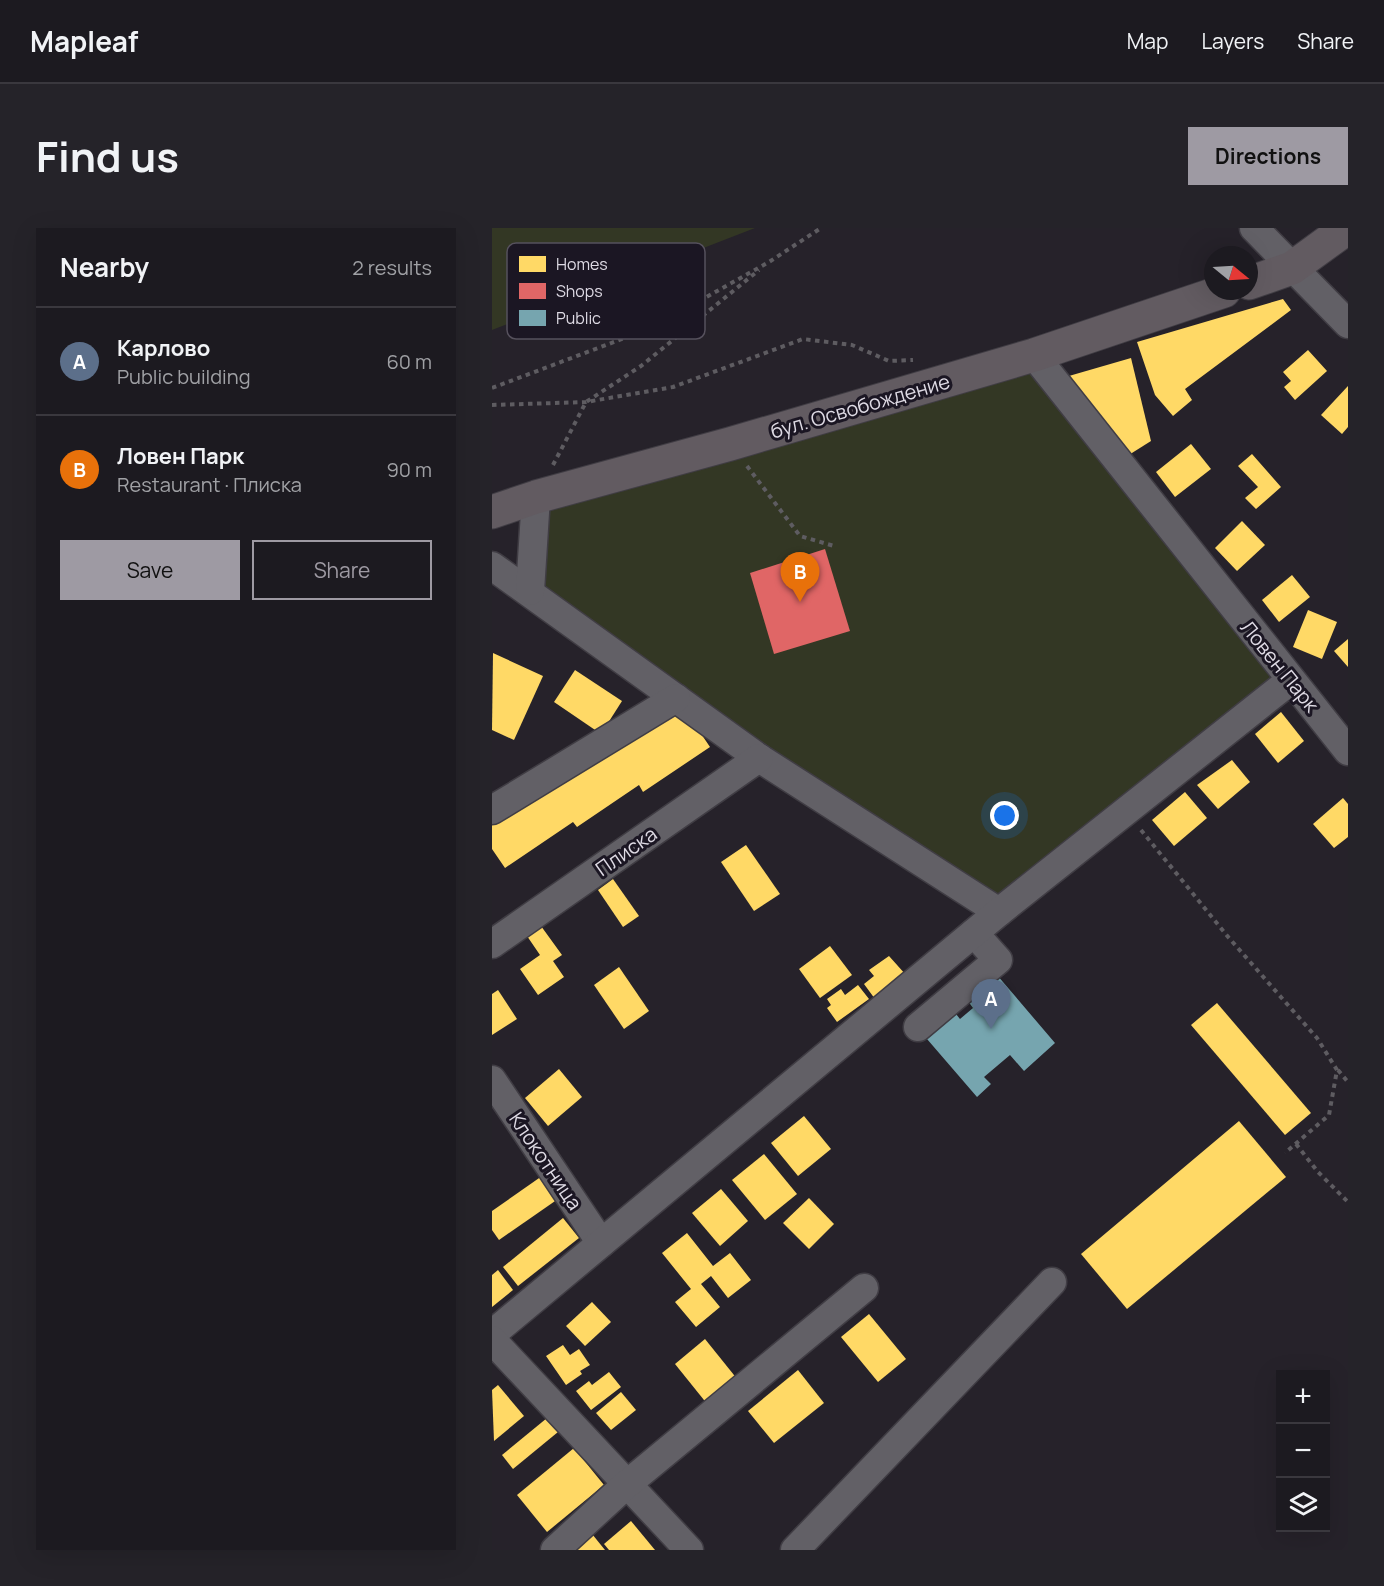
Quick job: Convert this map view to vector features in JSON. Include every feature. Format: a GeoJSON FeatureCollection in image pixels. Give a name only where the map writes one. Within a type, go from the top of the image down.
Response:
{"type":"FeatureCollection","features":[{"type":"Feature","properties":{"kind":"main road"},"geometry":{"type":"LineString","coordinates":[[1258,280],[1292,268],[1347,228]]}},
{"type":"Feature","properties":{"kind":"main road","name":"бул. Освобождение"},"geometry":{"type":"LineString","coordinates":[[492,512],[536,497],[730,444],[1034,356],[1204,298]]}},
{"type":"Feature","properties":{"kind":"street"},"geometry":{"type":"LineString","coordinates":[[1254,228],[1292,268],[1344,314]]}},
{"type":"Feature","properties":{"kind":"street","name":"Ловен Парк"},"geometry":{"type":"LineString","coordinates":[[1034,356],[1348,751]]}},
{"type":"Feature","properties":{"kind":"street"},"geometry":{"type":"LineString","coordinates":[[530,591],[536,497]]}},
{"type":"Feature","properties":{"kind":"street"},"geometry":{"type":"LineString","coordinates":[[492,566],[530,591],[759,759],[999,912]]}},
{"type":"Feature","properties":{"kind":"street"},"geometry":{"type":"LineString","coordinates":[[492,1334],[999,912],[1291,680]]}},
{"type":"Feature","properties":{"kind":"street"},"geometry":{"type":"LineString","coordinates":[[492,810],[676,698]]}},
{"type":"Feature","properties":{"kind":"street","name":"Плиска"},"geometry":{"type":"LineString","coordinates":[[492,944],[759,759]]}},
{"type":"Feature","properties":{"kind":"street"},"geometry":{"type":"LineString","coordinates":[[918,1027],[998,960],[974,933]]}},
{"type":"Feature","properties":{"kind":"street","name":"Клокотница"},"geometry":{"type":"LineString","coordinates":[[492,1080],[601,1243]]}},
{"type":"Feature","properties":{"kind":"street"},"geometry":{"type":"LineString","coordinates":[[795,1550],[1052,1282]]}},
{"type":"Feature","properties":{"kind":"street"},"geometry":{"type":"LineString","coordinates":[[555,1550],[626,1485],[864,1288]]}},
{"type":"Feature","properties":{"kind":"street"},"geometry":{"type":"LineString","coordinates":[[492,1340],[689,1550]]}},
{"type":"Feature","properties":{"kind":"path"},"geometry":{"type":"LineString","coordinates":[[705,298],[769,262],[821,228]]}},
{"type":"Feature","properties":{"kind":"path"},"geometry":{"type":"LineString","coordinates":[[705,314],[769,262]]}},
{"type":"Feature","properties":{"kind":"path"},"geometry":{"type":"LineString","coordinates":[[492,388],[622,339]]}},
{"type":"Feature","properties":{"kind":"path"},"geometry":{"type":"LineString","coordinates":[[536,497],[586,402],[641,366],[674,339]]}},
{"type":"Feature","properties":{"kind":"path"},"geometry":{"type":"LineString","coordinates":[[492,405],[586,402],[673,387],[803,339],[852,345],[889,361],[921,359]]}},
{"type":"Feature","properties":{"kind":"path"},"geometry":{"type":"LineString","coordinates":[[746,465],[800,536],[834,546]]}},
{"type":"Feature","properties":{"kind":"path"},"geometry":{"type":"LineString","coordinates":[[1126,810],[1229,938],[1317,1038],[1348,1082]]}},
{"type":"Feature","properties":{"kind":"path"},"geometry":{"type":"LineString","coordinates":[[1285,1153],[1329,1115],[1338,1070]]}},
{"type":"Feature","properties":{"kind":"path"},"geometry":{"type":"LineString","coordinates":[[1296,1144],[1318,1172],[1348,1202]]}},
{"type":"Feature","properties":{"kind":"green space"},"geometry":{"type":"Polygon","coordinates":[[[492,228],[755,228],[705,247],[705,243],[507,243],[507,324],[492,330],[492,228]]]}},
{"type":"Feature","properties":{"kind":"green space"},"geometry":{"type":"Polygon","coordinates":[[[1034,355],[1291,680],[999,912],[530,591],[536,497],[1034,355]]]}},
{"type":"Feature","properties":{"kind":"building: Homes"},"geometry":{"type":"Polygon","coordinates":[[[1283,299],[1291,310],[1185,389],[1192,400],[1173,416],[1155,395],[1137,342],[1283,299]]]}},
{"type":"Feature","properties":{"kind":"building: Homes"},"geometry":{"type":"Polygon","coordinates":[[[1308,350],[1327,371],[1295,400],[1284,387],[1291,381],[1283,372],[1308,350]]]}},
{"type":"Feature","properties":{"kind":"building: Homes"},"geometry":{"type":"Polygon","coordinates":[[[1131,358],[1151,441],[1124,458],[1062,378],[1131,358]]]}},
{"type":"Feature","properties":{"kind":"building: Homes"},"geometry":{"type":"Polygon","coordinates":[[[1348,386],[1348,427],[1342,434],[1321,415],[1348,386]]]}},
{"type":"Feature","properties":{"kind":"building: Homes"},"geometry":{"type":"Polygon","coordinates":[[[1191,444],[1211,469],[1175,497],[1156,472],[1191,444]]]}},
{"type":"Feature","properties":{"kind":"building: Homes"},"geometry":{"type":"Polygon","coordinates":[[[1252,454],[1281,487],[1256,509],[1245,498],[1258,487],[1238,466],[1252,454]]]}},
{"type":"Feature","properties":{"kind":"building: Homes"},"geometry":{"type":"Polygon","coordinates":[[[1242,521],[1265,545],[1237,571],[1215,548],[1242,521]]]}},
{"type":"Feature","properties":{"kind":"building: Homes"},"geometry":{"type":"Polygon","coordinates":[[[1292,575],[1310,597],[1279,622],[1262,600],[1292,575]]]}},
{"type":"Feature","properties":{"kind":"building: Homes"},"geometry":{"type":"Polygon","coordinates":[[[1308,610],[1337,622],[1322,659],[1293,647],[1308,610]]]}},
{"type":"Feature","properties":{"kind":"building: Homes"},"geometry":{"type":"Polygon","coordinates":[[[1348,639],[1348,667],[1334,651],[1348,639]]]}},
{"type":"Feature","properties":{"kind":"building: Homes"},"geometry":{"type":"Polygon","coordinates":[[[493,653],[543,676],[514,740],[492,730],[493,653]]]}},
{"type":"Feature","properties":{"kind":"building: Homes"},"geometry":{"type":"Polygon","coordinates":[[[575,670],[622,701],[601,734],[554,702],[575,670]]]}},
{"type":"Feature","properties":{"kind":"building: Homes"},"geometry":{"type":"Polygon","coordinates":[[[681,704],[710,747],[643,792],[639,785],[577,827],[573,822],[505,868],[492,849],[492,817],[681,704]]]}},
{"type":"Feature","properties":{"kind":"building: Homes"},"geometry":{"type":"Polygon","coordinates":[[[1281,712],[1304,741],[1278,763],[1255,734],[1281,712]]]}},
{"type":"Feature","properties":{"kind":"building: Homes"},"geometry":{"type":"Polygon","coordinates":[[[1232,760],[1250,782],[1218,809],[1197,785],[1232,760]]]}},
{"type":"Feature","properties":{"kind":"building: Homes"},"geometry":{"type":"Polygon","coordinates":[[[1185,792],[1207,818],[1174,846],[1152,820],[1185,792]]]}},
{"type":"Feature","properties":{"kind":"building: Homes"},"geometry":{"type":"Polygon","coordinates":[[[1343,798],[1348,804],[1348,837],[1334,848],[1313,824],[1343,798]]]}},
{"type":"Feature","properties":{"kind":"building: Homes"},"geometry":{"type":"Polygon","coordinates":[[[746,845],[780,894],[754,911],[721,862],[746,845]]]}},
{"type":"Feature","properties":{"kind":"building: Homes"},"geometry":{"type":"Polygon","coordinates":[[[613,879],[639,916],[623,927],[598,890],[613,879]]]}},
{"type":"Feature","properties":{"kind":"building: Homes"},"geometry":{"type":"Polygon","coordinates":[[[541,926],[562,955],[553,961],[564,977],[538,995],[520,969],[540,955],[527,936],[541,926]]]}},
{"type":"Feature","properties":{"kind":"building: Homes"},"geometry":{"type":"Polygon","coordinates":[[[830,946],[852,975],[820,998],[799,969],[830,946]]]}},
{"type":"Feature","properties":{"kind":"building: Homes"},"geometry":{"type":"Polygon","coordinates":[[[889,956],[906,975],[875,999],[864,984],[874,976],[869,970],[889,956]]]}},
{"type":"Feature","properties":{"kind":"building: Homes"},"geometry":{"type":"Polygon","coordinates":[[[619,967],[649,1011],[624,1029],[594,985],[619,967]]]}},
{"type":"Feature","properties":{"kind":"building: Homes"},"geometry":{"type":"Polygon","coordinates":[[[858,985],[869,999],[837,1022],[827,1008],[831,1005],[827,999],[841,989],[845,995],[858,985]]]}},
{"type":"Feature","properties":{"kind":"building: Homes"},"geometry":{"type":"Polygon","coordinates":[[[498,990],[517,1019],[492,1035],[492,994],[498,990]]]}},
{"type":"Feature","properties":{"kind":"building: Homes"},"geometry":{"type":"Polygon","coordinates":[[[1217,1003],[1311,1113],[1285,1135],[1191,1025],[1217,1003]]]}},
{"type":"Feature","properties":{"kind":"building: Homes"},"geometry":{"type":"Polygon","coordinates":[[[559,1069],[582,1097],[548,1126],[525,1098],[559,1069]]]}},
{"type":"Feature","properties":{"kind":"building: Homes"},"geometry":{"type":"Polygon","coordinates":[[[804,1116],[831,1149],[798,1176],[771,1143],[804,1116]]]}},
{"type":"Feature","properties":{"kind":"building: Homes"},"geometry":{"type":"Polygon","coordinates":[[[1239,1121],[1286,1177],[1127,1309],[1081,1254],[1239,1121]]]}},
{"type":"Feature","properties":{"kind":"building: Homes"},"geometry":{"type":"Polygon","coordinates":[[[764,1154],[797,1194],[765,1220],[732,1180],[764,1154]]]}},
{"type":"Feature","properties":{"kind":"building: Homes"},"geometry":{"type":"Polygon","coordinates":[[[542,1176],[558,1199],[499,1240],[492,1230],[492,1211],[542,1176]]]}},
{"type":"Feature","properties":{"kind":"building: Homes"},"geometry":{"type":"Polygon","coordinates":[[[721,1189],[748,1221],[720,1246],[692,1213],[721,1189]]]}},
{"type":"Feature","properties":{"kind":"building: Homes"},"geometry":{"type":"Polygon","coordinates":[[[809,1198],[834,1224],[809,1249],[783,1223],[809,1198]]]}},
{"type":"Feature","properties":{"kind":"building: Homes"},"geometry":{"type":"Polygon","coordinates":[[[563,1218],[579,1238],[518,1286],[503,1267],[563,1218]]]}},
{"type":"Feature","properties":{"kind":"building: Homes"},"geometry":{"type":"Polygon","coordinates":[[[687,1233],[713,1266],[730,1253],[751,1280],[728,1298],[711,1276],[701,1284],[720,1307],[696,1327],[675,1302],[691,1289],[662,1253],[687,1233]]]}},
{"type":"Feature","properties":{"kind":"building: Homes"},"geometry":{"type":"Polygon","coordinates":[[[498,1270],[513,1290],[492,1307],[492,1275],[498,1270]]]}},
{"type":"Feature","properties":{"kind":"building: Homes"},"geometry":{"type":"Polygon","coordinates":[[[592,1302],[611,1322],[585,1346],[566,1326],[592,1302]]]}},
{"type":"Feature","properties":{"kind":"building: Homes"},"geometry":{"type":"Polygon","coordinates":[[[869,1314],[906,1359],[878,1382],[841,1337],[869,1314]]]}},
{"type":"Feature","properties":{"kind":"building: Homes"},"geometry":{"type":"Polygon","coordinates":[[[705,1339],[742,1385],[712,1410],[675,1364],[705,1339]]]}},
{"type":"Feature","properties":{"kind":"building: Homes"},"geometry":{"type":"Polygon","coordinates":[[[563,1345],[570,1355],[579,1349],[590,1365],[566,1385],[546,1356],[563,1345]]]}},
{"type":"Feature","properties":{"kind":"building: Homes"},"geometry":{"type":"Polygon","coordinates":[[[798,1370],[824,1403],[774,1443],[748,1411],[798,1370]]]}},
{"type":"Feature","properties":{"kind":"building: Homes"},"geometry":{"type":"Polygon","coordinates":[[[609,1372],[621,1387],[591,1410],[576,1391],[589,1381],[592,1385],[609,1372]]]}},
{"type":"Feature","properties":{"kind":"building: Homes"},"geometry":{"type":"Polygon","coordinates":[[[498,1385],[524,1416],[494,1441],[492,1390],[498,1385]]]}},
{"type":"Feature","properties":{"kind":"building: Homes"},"geometry":{"type":"Polygon","coordinates":[[[621,1392],[636,1410],[611,1430],[596,1413],[621,1392]]]}},
{"type":"Feature","properties":{"kind":"building: Homes"},"geometry":{"type":"Polygon","coordinates":[[[547,1418],[558,1432],[513,1469],[502,1455],[547,1418]]]}},
{"type":"Feature","properties":{"kind":"building: Homes"},"geometry":{"type":"Polygon","coordinates":[[[574,1448],[604,1485],[547,1532],[517,1495],[574,1448]]]}},
{"type":"Feature","properties":{"kind":"building: Homes"},"geometry":{"type":"Polygon","coordinates":[[[631,1521],[655,1550],[609,1550],[604,1544],[631,1521]]]}},
{"type":"Feature","properties":{"kind":"building: Homes"},"geometry":{"type":"Polygon","coordinates":[[[588,1529],[605,1550],[562,1550],[588,1529]]]}},
{"type":"Feature","properties":{"kind":"building: Shops"},"geometry":{"type":"Polygon","coordinates":[[[825,549],[850,631],[774,654],[750,573],[825,549]]]}},
{"type":"Feature","properties":{"kind":"building: Public"},"geometry":{"type":"Polygon","coordinates":[[[997,975],[1055,1043],[1024,1071],[1010,1055],[984,1077],[991,1084],[977,1097],[927,1039],[956,1014],[960,1019],[973,1008],[968,1001],[997,975]]]}},
{"type":"Feature","properties":{"kind":"place","name":"Ловен Парк"},"geometry":{"type":"Point","coordinates":[800,602]}},
{"type":"Feature","properties":{"kind":"place","name":"Карлово"},"geometry":{"type":"Point","coordinates":[991,1029]}}]}
